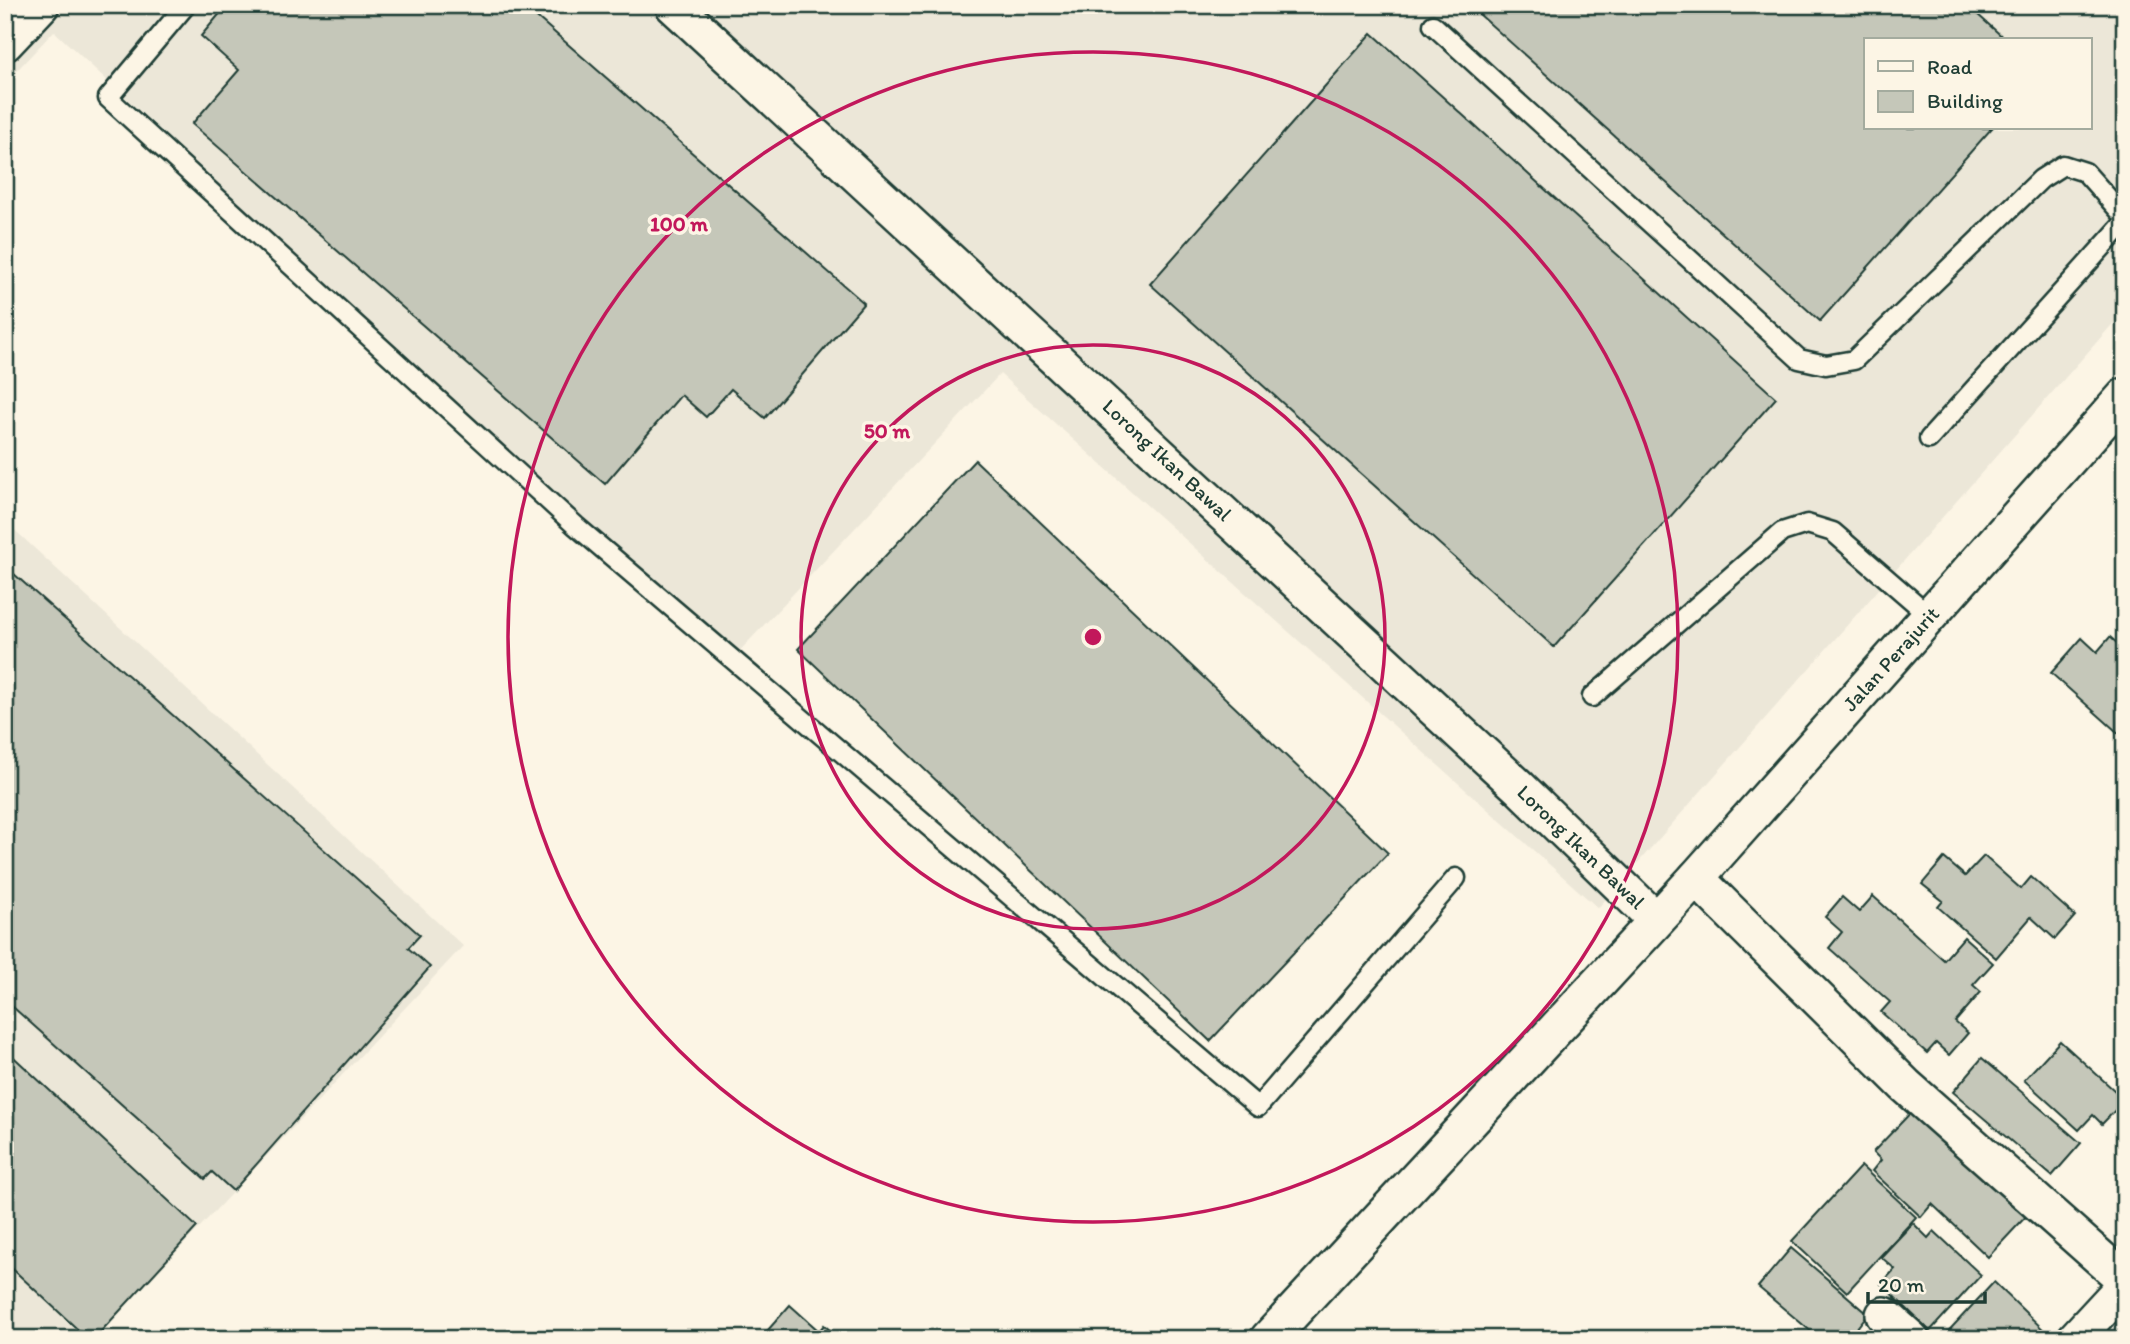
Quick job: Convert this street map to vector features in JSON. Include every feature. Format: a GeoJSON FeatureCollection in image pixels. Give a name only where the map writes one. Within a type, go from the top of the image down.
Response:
{"type":"FeatureCollection","features":[{"type":"Feature","properties":{"kind":"street"},"geometry":{"type":"LineString","coordinates":[[5,43],[41,5]]}},
{"type":"Feature","properties":{"kind":"street","name":"Lorong Ikan Bawal"},"geometry":{"type":"LineString","coordinates":[[673,5],[1510,779],[1656,920]]}},
{"type":"Feature","properties":{"kind":"street","name":"Jalan Perajurit"},"geometry":{"type":"LineString","coordinates":[[1268,1339],[1696,878],[2125,396]]}},
{"type":"Feature","properties":{"kind":"street"},"geometry":{"type":"LineString","coordinates":[[1696,878],[1905,1085],[2125,1282],[2075,1339]]}},
{"type":"Feature","properties":{"kind":"street"},"geometry":{"type":"LineString","coordinates":[[1884,1315],[1911,1339]]}},
{"type":"Feature","properties":{"kind":"lane"},"geometry":{"type":"LineString","coordinates":[[186,5],[108,97],[576,526],[1258,1107],[1456,878]]}},
{"type":"Feature","properties":{"kind":"lane"},"geometry":{"type":"LineString","coordinates":[[1433,25],[1799,359],[1826,365],[1854,360],[2041,179],[2063,165],[2085,172],[2125,220],[1930,439]]}},
{"type":"Feature","properties":{"kind":"lane"},"geometry":{"type":"LineString","coordinates":[[1592,697],[1782,532],[1807,524],[1833,532],[1930,616]]}},
{"type":"Feature","properties":{"kind":"shaded area"},"geometry":{"type":"Polygon","coordinates":[[[5,5],[2125,5],[2125,310],[1598,908],[1000,374],[731,660],[54,31],[5,83],[5,5]]]}},
{"type":"Feature","properties":{"kind":"shaded area"},"geometry":{"type":"Polygon","coordinates":[[[5,521],[463,946],[95,1339],[5,1339],[5,521]]]}},
{"type":"Feature","properties":{"kind":"building"},"geometry":{"type":"Polygon","coordinates":[[[227,5],[523,5],[864,303],[765,418],[731,389],[706,417],[681,395],[605,484],[192,124],[239,70],[201,36],[227,5]]]}},
{"type":"Feature","properties":{"kind":"building"},"geometry":{"type":"Polygon","coordinates":[[[1469,5],[1967,5],[2004,38],[1864,38],[1864,130],[1990,130],[1820,321],[1469,5]]]}},
{"type":"Feature","properties":{"kind":"building"},"geometry":{"type":"Polygon","coordinates":[[[1372,33],[1776,398],[1554,647],[1150,284],[1372,33]]]}},
{"type":"Feature","properties":{"kind":"building"},"geometry":{"type":"Polygon","coordinates":[[[975,460],[1388,853],[1210,1041],[798,649],[975,460]]]}},
{"type":"Feature","properties":{"kind":"building"},"geometry":{"type":"Polygon","coordinates":[[[5,566],[420,935],[408,948],[430,967],[233,1191],[212,1172],[205,1179],[5,1000],[5,566]]]}},
{"type":"Feature","properties":{"kind":"building"},"geometry":{"type":"Polygon","coordinates":[[[2110,637],[2125,650],[2125,739],[2051,673],[2082,638],[2097,652],[2110,637]]]}},
{"type":"Feature","properties":{"kind":"building"},"geometry":{"type":"Polygon","coordinates":[[[1984,856],[2021,889],[2031,877],[2075,916],[2055,939],[2031,917],[1996,958],[1938,907],[1943,901],[1922,884],[1944,858],[1965,876],[1984,856]]]}},
{"type":"Feature","properties":{"kind":"building"},"geometry":{"type":"Polygon","coordinates":[[[1873,896],[1944,960],[1964,937],[1993,963],[1973,985],[1981,992],[1955,1022],[1968,1033],[1949,1055],[1936,1043],[1927,1053],[1881,1012],[1890,1002],[1829,948],[1842,932],[1825,917],[1842,897],[1859,912],[1873,896]]]}},
{"type":"Feature","properties":{"kind":"building"},"geometry":{"type":"Polygon","coordinates":[[[2060,1041],[2125,1100],[2102,1124],[2093,1115],[2079,1130],[2024,1080],[2060,1041]]]}},
{"type":"Feature","properties":{"kind":"building"},"geometry":{"type":"Polygon","coordinates":[[[5,1049],[197,1227],[94,1339],[88,1339],[5,1262],[5,1049]]]}},
{"type":"Feature","properties":{"kind":"building"},"geometry":{"type":"Polygon","coordinates":[[[1982,1058],[2081,1143],[2052,1176],[1953,1092],[1982,1058]]]}},
{"type":"Feature","properties":{"kind":"building"},"geometry":{"type":"Polygon","coordinates":[[[1919,1104],[2032,1210],[1988,1257],[1932,1204],[1921,1217],[1872,1171],[1881,1160],[1873,1152],[1919,1104]]]}},
{"type":"Feature","properties":{"kind":"building"},"geometry":{"type":"Polygon","coordinates":[[[1861,1166],[1916,1217],[1847,1292],[1792,1241],[1861,1166]]]}},
{"type":"Feature","properties":{"kind":"building"},"geometry":{"type":"Polygon","coordinates":[[[1913,1223],[1928,1238],[1934,1231],[1981,1275],[1930,1331],[1881,1284],[1895,1269],[1881,1257],[1913,1223]]]}},
{"type":"Feature","properties":{"kind":"building"},"geometry":{"type":"Polygon","coordinates":[[[1791,1248],[1868,1314],[1852,1334],[1857,1339],[1820,1339],[1758,1287],[1791,1248]]]}},
{"type":"Feature","properties":{"kind":"building"},"geometry":{"type":"Polygon","coordinates":[[[1994,1282],[2053,1339],[1941,1339],[1994,1282]]]}},
{"type":"Feature","properties":{"kind":"building"},"geometry":{"type":"Polygon","coordinates":[[[790,1305],[819,1331],[824,1325],[840,1339],[760,1339],[790,1305]]]}}]}
